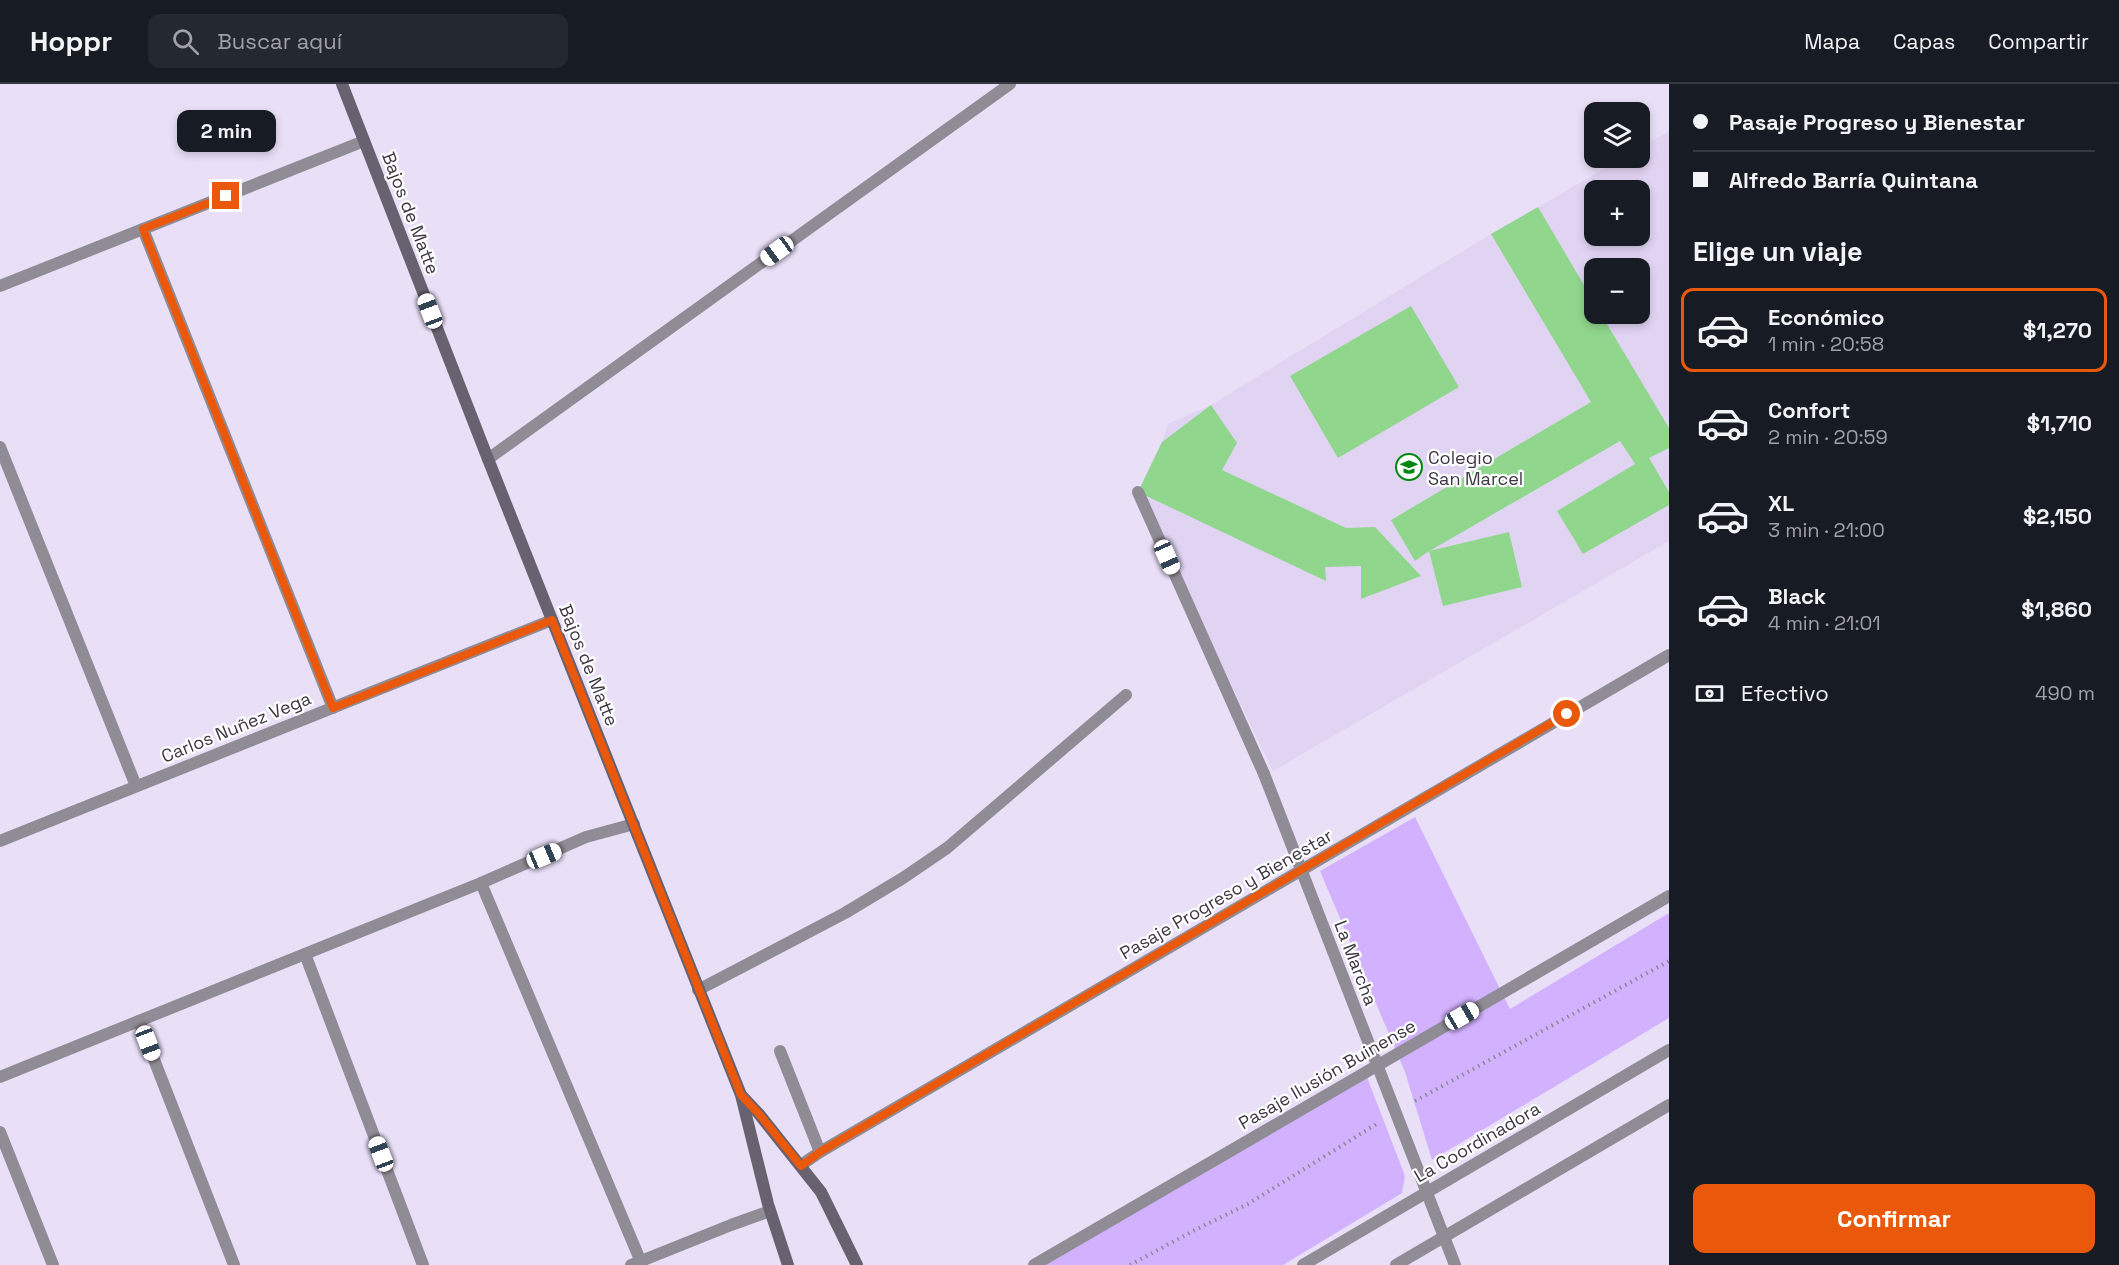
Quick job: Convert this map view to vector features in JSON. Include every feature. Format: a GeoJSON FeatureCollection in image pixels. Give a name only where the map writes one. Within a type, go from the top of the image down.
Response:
{"type":"FeatureCollection","features":[{"type":"Feature","properties":{"kind":"main road","name":"Bajos de Matte"},"geometry":{"type":"LineString","coordinates":[[342,84],[488,459],[741,1095],[770,1211],[788,1265]]}},
{"type":"Feature","properties":{"kind":"main road"},"geometry":{"type":"LineString","coordinates":[[741,1095],[821,1192],[857,1265]]}},
{"type":"Feature","properties":{"kind":"street"},"geometry":{"type":"LineString","coordinates":[[488,459],[1010,84]]}},
{"type":"Feature","properties":{"kind":"street"},"geometry":{"type":"LineString","coordinates":[[0,286],[364,141]]}},
{"type":"Feature","properties":{"kind":"street"},"geometry":{"type":"LineString","coordinates":[[143,229],[333,708]]}},
{"type":"Feature","properties":{"kind":"street"},"geometry":{"type":"LineString","coordinates":[[0,447],[136,786]]}},
{"type":"Feature","properties":{"kind":"street","name":"La Marcha"},"geometry":{"type":"LineString","coordinates":[[1138,492],[1263,774],[1455,1265]]}},
{"type":"Feature","properties":{"kind":"street","name":"Carlos Nuñez Vega"},"geometry":{"type":"LineString","coordinates":[[0,841],[552,620]]}},
{"type":"Feature","properties":{"kind":"street","name":"Pasaje Progreso y Bienestar"},"geometry":{"type":"LineString","coordinates":[[801,1166],[820,1152],[1669,655]]}},
{"type":"Feature","properties":{"kind":"street"},"geometry":{"type":"LineString","coordinates":[[698,990],[845,913],[947,848],[1126,695]]}},
{"type":"Feature","properties":{"kind":"street"},"geometry":{"type":"LineString","coordinates":[[0,1077],[481,883],[586,837],[634,824]]}},
{"type":"Feature","properties":{"kind":"street"},"geometry":{"type":"LineString","coordinates":[[481,883],[636,1263],[770,1211]]}},
{"type":"Feature","properties":{"kind":"street","name":"Pasaje Ilusión Buinense"},"geometry":{"type":"LineString","coordinates":[[1034,1265],[1669,896]]}},
{"type":"Feature","properties":{"kind":"street"},"geometry":{"type":"LineString","coordinates":[[305,954],[423,1265]]}},
{"type":"Feature","properties":{"kind":"street"},"geometry":{"type":"LineString","coordinates":[[139,1021],[234,1265]]}},
{"type":"Feature","properties":{"kind":"street","name":"La Coordinadora"},"geometry":{"type":"LineString","coordinates":[[1303,1265],[1669,1050]]}},
{"type":"Feature","properties":{"kind":"street"},"geometry":{"type":"LineString","coordinates":[[780,1051],[820,1152]]}},
{"type":"Feature","properties":{"kind":"street"},"geometry":{"type":"LineString","coordinates":[[1396,1265],[1669,1105]]}},
{"type":"Feature","properties":{"kind":"street"},"geometry":{"type":"LineString","coordinates":[[0,1132],[52,1265]]}},
{"type":"Feature","properties":{"kind":"shaded area","name":"Colegio San Marcel"},"geometry":{"type":"Polygon","coordinates":[[[1669,131],[1669,541],[1273,771],[1138,492],[1168,424],[1211,405],[1491,234],[1584,180],[1584,246],[1650,246],[1650,180],[1585,180],[1606,168],[1650,168],[1650,142],[1669,131]]]}},
{"type":"Feature","properties":{"kind":"shaded area"},"geometry":{"type":"Polygon","coordinates":[[[1415,817],[1510,1009],[1669,913],[1669,1018],[1432,1160],[1405,1072],[1320,871],[1415,817]]]}},
{"type":"Feature","properties":{"kind":"shaded area"},"geometry":{"type":"Polygon","coordinates":[[[1365,1072],[1405,1176],[1402,1193],[1283,1265],[1034,1265],[1365,1072]]]}},
{"type":"Feature","properties":{"kind":"building"},"geometry":{"type":"Polygon","coordinates":[[[1538,207],[1584,285],[1584,324],[1607,324],[1669,428],[1669,448],[1649,458],[1669,492],[1669,505],[1583,554],[1557,511],[1635,464],[1620,441],[1415,561],[1391,520],[1591,402],[1491,234],[1538,207]]]}},
{"type":"Feature","properties":{"kind":"building"},"geometry":{"type":"Polygon","coordinates":[[[1411,306],[1459,387],[1338,458],[1290,376],[1411,306]]]}},
{"type":"Feature","properties":{"kind":"building"},"geometry":{"type":"Polygon","coordinates":[[[1211,405],[1237,443],[1222,470],[1346,528],[1375,527],[1421,576],[1361,599],[1361,566],[1325,567],[1326,581],[1138,492],[1162,442],[1211,405]]]}},
{"type":"Feature","properties":{"kind":"building"},"geometry":{"type":"Polygon","coordinates":[[[1509,532],[1522,587],[1443,606],[1429,551],[1509,532]]]}},
{"type":"Feature","properties":{"kind":"place","name":"Colegio San Marcel"},"geometry":{"type":"Point","coordinates":[1409,467]}},
{"type":"Feature","properties":{"kind":"route"},"geometry":{"type":"LineString","coordinates":[[226,196],[143,229],[333,708],[552,620],[741,1095],[801,1166],[820,1152],[1567,714]]}}]}
